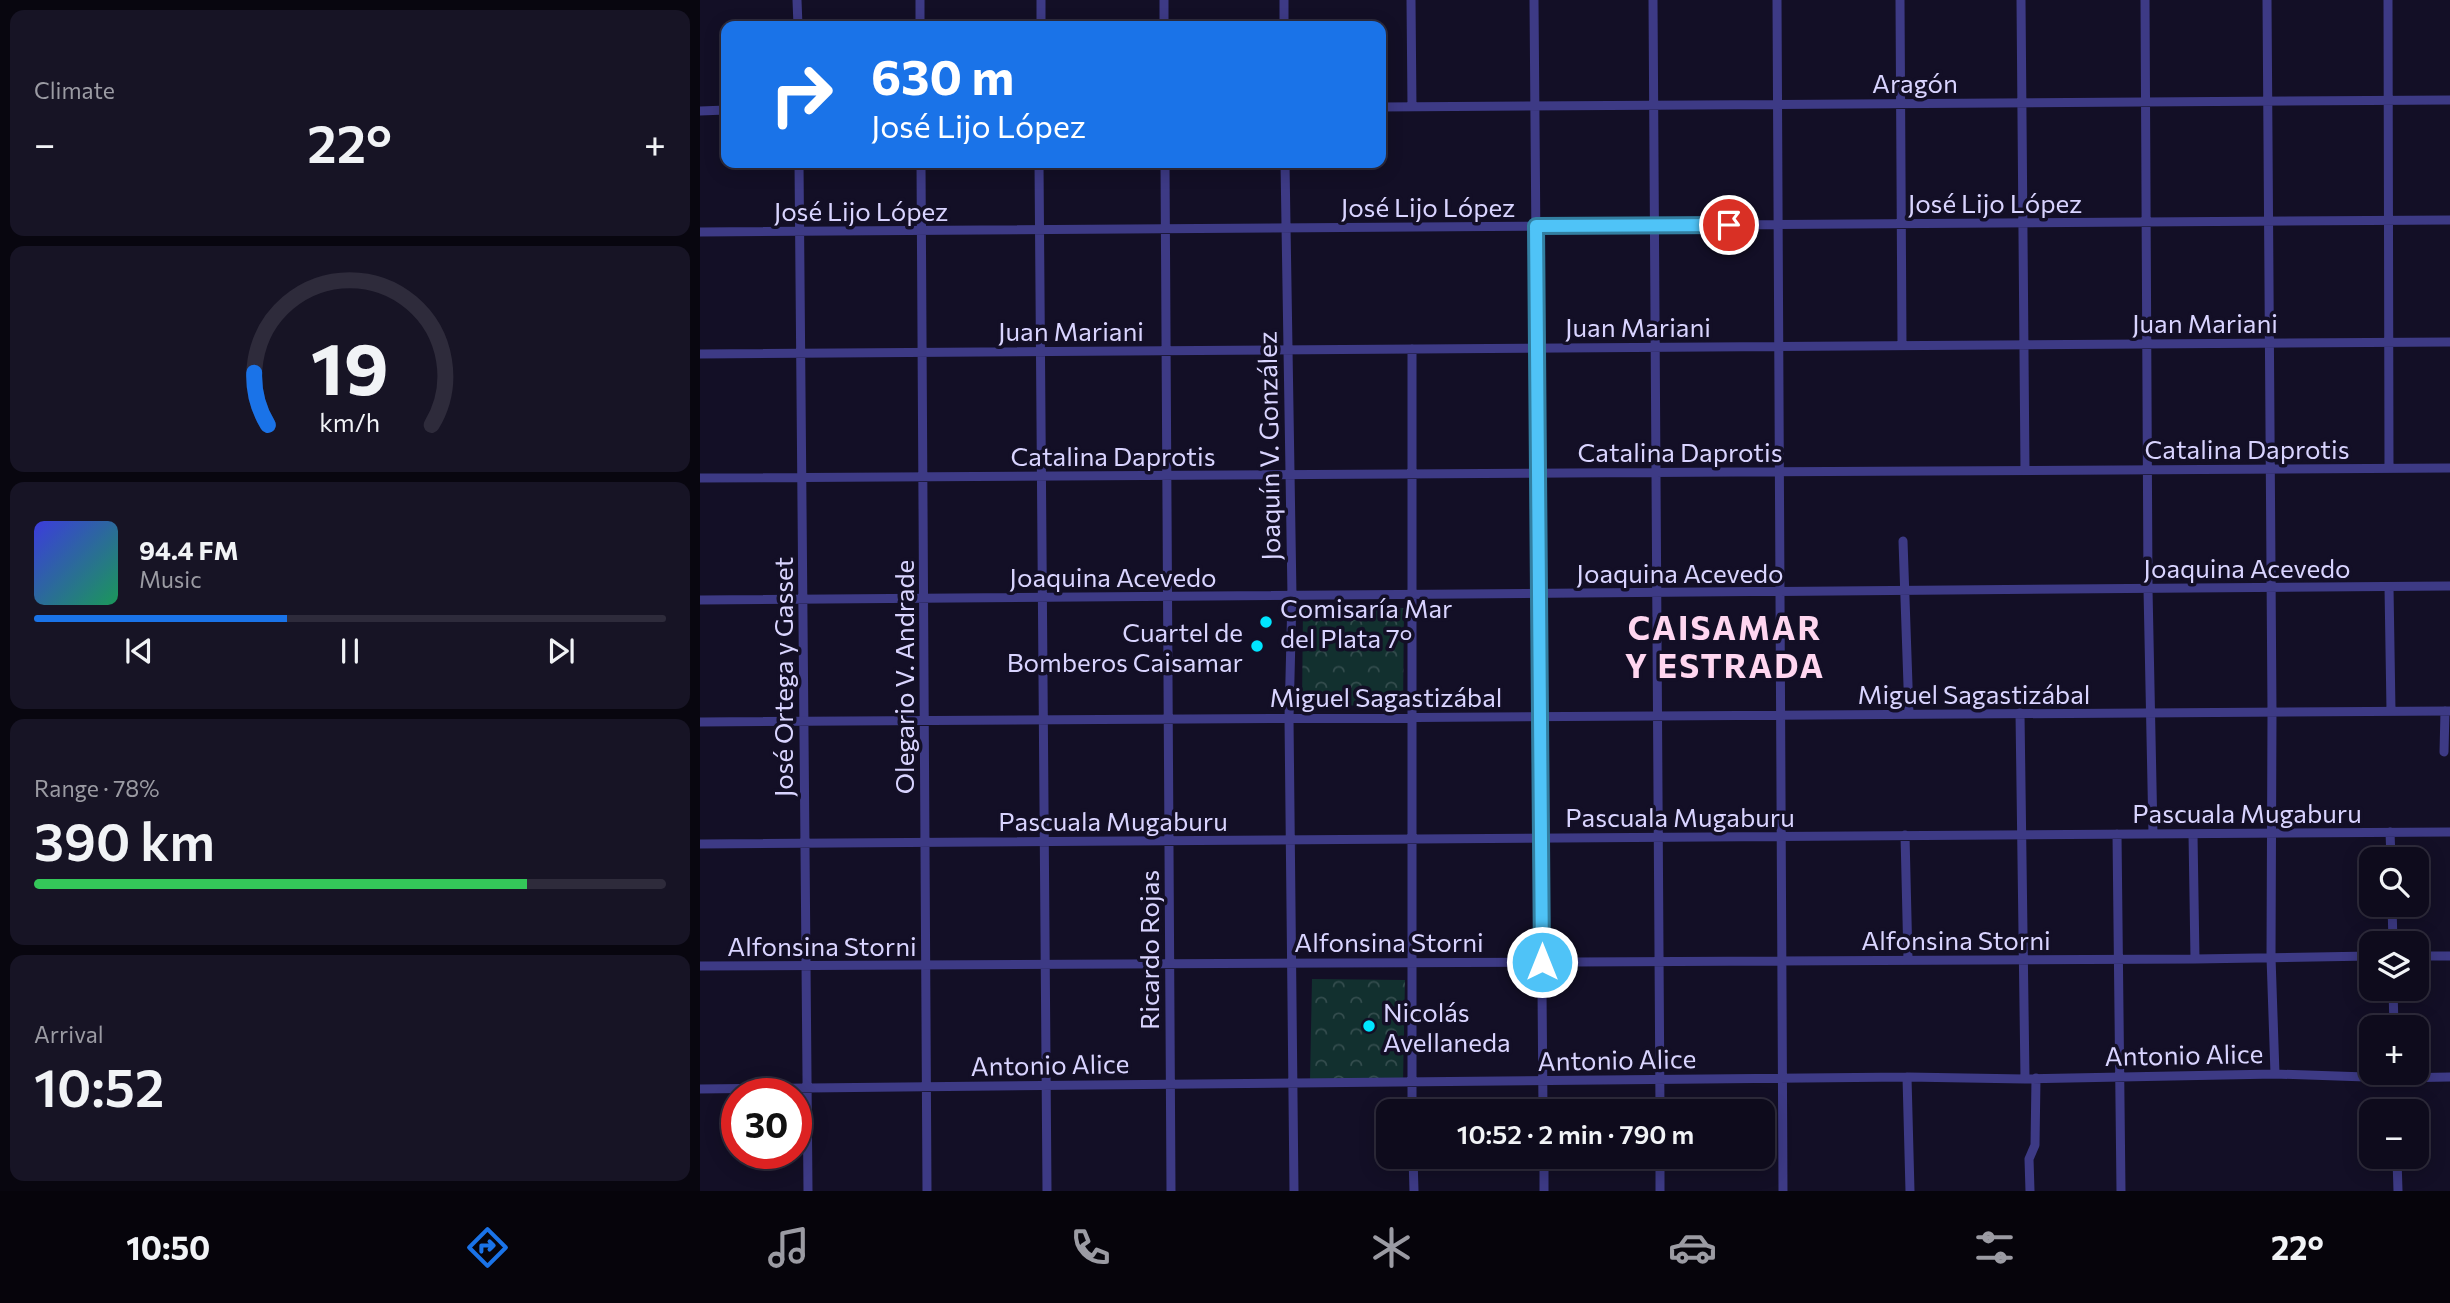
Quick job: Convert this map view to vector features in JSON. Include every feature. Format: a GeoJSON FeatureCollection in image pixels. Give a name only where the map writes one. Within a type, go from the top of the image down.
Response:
{"type":"FeatureCollection","features":[{"type":"Feature","properties":{"kind":"street"},"geometry":{"type":"LineString","coordinates":[[797,0],[798,21]]}},
{"type":"Feature","properties":{"kind":"street"},"geometry":{"type":"LineString","coordinates":[[919,0],[920,21]]}},
{"type":"Feature","properties":{"kind":"street"},"geometry":{"type":"LineString","coordinates":[[1041,0],[1041,21]]}},
{"type":"Feature","properties":{"kind":"street"},"geometry":{"type":"LineString","coordinates":[[1164,0],[1164,21]]}},
{"type":"Feature","properties":{"kind":"street"},"geometry":{"type":"LineString","coordinates":[[1284,0],[1284,21]]}},
{"type":"Feature","properties":{"kind":"street"},"geometry":{"type":"LineString","coordinates":[[1412,0],[1412,107]]}},
{"type":"Feature","properties":{"kind":"street"},"geometry":{"type":"LineString","coordinates":[[1534,0],[1543,1099]]}},
{"type":"Feature","properties":{"kind":"street"},"geometry":{"type":"LineString","coordinates":[[1653,0],[1660,1099]]}},
{"type":"Feature","properties":{"kind":"street"},"geometry":{"type":"LineString","coordinates":[[1777,0],[1783,1191]]}},
{"type":"Feature","properties":{"kind":"street"},"geometry":{"type":"LineString","coordinates":[[1900,0],[1902,345]]}},
{"type":"Feature","properties":{"kind":"street"},"geometry":{"type":"LineString","coordinates":[[2021,0],[2025,470]]}},
{"type":"Feature","properties":{"kind":"street"},"geometry":{"type":"LineString","coordinates":[[2145,0],[2148,589],[2153,834]]}},
{"type":"Feature","properties":{"kind":"street"},"geometry":{"type":"LineString","coordinates":[[2267,0],[2271,957],[2275,1074]]}},
{"type":"Feature","properties":{"kind":"street"},"geometry":{"type":"LineString","coordinates":[[2388,0],[2389,468]]}},
{"type":"Feature","properties":{"kind":"street","name":"Aragón"},"geometry":{"type":"LineString","coordinates":[[1386,107],[2450,100]]}},
{"type":"Feature","properties":{"kind":"street"},"geometry":{"type":"LineString","coordinates":[[700,111],[721,110]]}},
{"type":"Feature","properties":{"kind":"street","name":"José Ortega y Gasset"},"geometry":{"type":"LineString","coordinates":[[799,168],[807,1078]]}},
{"type":"Feature","properties":{"kind":"street","name":"Olegario V. Andrade"},"geometry":{"type":"LineString","coordinates":[[920,168],[927,1191]]}},
{"type":"Feature","properties":{"kind":"street"},"geometry":{"type":"LineString","coordinates":[[1039,168],[1047,1191]]}},
{"type":"Feature","properties":{"kind":"street","name":"Ricardo Rojas"},"geometry":{"type":"LineString","coordinates":[[1165,168],[1171,1191]]}},
{"type":"Feature","properties":{"kind":"street","name":"Joaquín V. González"},"geometry":{"type":"LineString","coordinates":[[1286,168],[1292,596],[1289,718],[1294,1191]]}},
{"type":"Feature","properties":{"kind":"street","name":"José Lijo López"},"geometry":{"type":"LineString","coordinates":[[700,232],[2450,220]]}},
{"type":"Feature","properties":{"kind":"street","name":"Juan Mariani"},"geometry":{"type":"LineString","coordinates":[[700,354],[2450,342]]}},
{"type":"Feature","properties":{"kind":"street"},"geometry":{"type":"LineString","coordinates":[[1412,349],[1412,1099]]}},
{"type":"Feature","properties":{"kind":"street","name":"Catalina Daprotis"},"geometry":{"type":"LineString","coordinates":[[700,478],[2450,468]]}},
{"type":"Feature","properties":{"kind":"street"},"geometry":{"type":"LineString","coordinates":[[1903,541],[1909,714]]}},
{"type":"Feature","properties":{"kind":"street","name":"Joaquina Acevedo"},"geometry":{"type":"LineString","coordinates":[[700,600],[2450,586]]}},
{"type":"Feature","properties":{"kind":"street"},"geometry":{"type":"LineString","coordinates":[[2389,587],[2392,711]]}},
{"type":"Feature","properties":{"kind":"street"},"geometry":{"type":"LineString","coordinates":[[2444,752],[2447,711]]}},
{"type":"Feature","properties":{"kind":"street","name":"Miguel Sagastizábal"},"geometry":{"type":"LineString","coordinates":[[700,722],[2447,711]]}},
{"type":"Feature","properties":{"kind":"street"},"geometry":{"type":"LineString","coordinates":[[2020,713],[2025,1079]]}},
{"type":"Feature","properties":{"kind":"street"},"geometry":{"type":"LineString","coordinates":[[2390,832],[2391,847]]}},
{"type":"Feature","properties":{"kind":"street","name":"Pascuala Mugaburu"},"geometry":{"type":"LineString","coordinates":[[700,845],[2450,832]]}},
{"type":"Feature","properties":{"kind":"street"},"geometry":{"type":"LineString","coordinates":[[2117,834],[2121,1191]]}},
{"type":"Feature","properties":{"kind":"street"},"geometry":{"type":"LineString","coordinates":[[2193,834],[2196,959]]}},
{"type":"Feature","properties":{"kind":"street"},"geometry":{"type":"LineString","coordinates":[[1905,835],[1908,960]]}},
{"type":"Feature","properties":{"kind":"street","name":"Alfonsina Storni"},"geometry":{"type":"LineString","coordinates":[[700,966],[2359,956]]}},
{"type":"Feature","properties":{"kind":"street"},"geometry":{"type":"LineString","coordinates":[[2429,956],[2450,956]]}},
{"type":"Feature","properties":{"kind":"street","name":"Antonio Alice"},"geometry":{"type":"LineString","coordinates":[[812,1088],[2359,1075]]}},
{"type":"Feature","properties":{"kind":"street","name":"Antonio Alice"},"geometry":{"type":"LineString","coordinates":[[2429,1076],[2450,1077]]}},
{"type":"Feature","properties":{"kind":"street"},"geometry":{"type":"LineString","coordinates":[[1907,1077],[1910,1191]]}},
{"type":"Feature","properties":{"kind":"street"},"geometry":{"type":"LineString","coordinates":[[2030,1191],[2029,1159],[2035,1144],[2036,1078]]}},
{"type":"Feature","properties":{"kind":"street","name":"Antonio Alice"},"geometry":{"type":"LineString","coordinates":[[700,1089],[721,1089]]}},
{"type":"Feature","properties":{"kind":"street","name":"José Ortega y Gasset"},"geometry":{"type":"LineString","coordinates":[[808,1169],[808,1191]]}},
{"type":"Feature","properties":{"kind":"street"},"geometry":{"type":"LineString","coordinates":[[1413,1169],[1413,1191]]}},
{"type":"Feature","properties":{"kind":"street"},"geometry":{"type":"LineString","coordinates":[[1544,1169],[1544,1191]]}},
{"type":"Feature","properties":{"kind":"street"},"geometry":{"type":"LineString","coordinates":[[1660,1169],[1660,1191]]}},
{"type":"Feature","properties":{"kind":"street"},"geometry":{"type":"LineString","coordinates":[[2397,1169],[2398,1191]]}},
{"type":"Feature","properties":{"kind":"green space"},"geometry":{"type":"Polygon","coordinates":[[[1303,607],[1404,608],[1403,706],[1302,705],[1303,607]]]}},
{"type":"Feature","properties":{"kind":"green space"},"geometry":{"type":"Polygon","coordinates":[[[1312,979],[1405,980],[1403,1082],[1310,1081],[1312,979]]]}},
{"type":"Feature","properties":{"kind":"place","name":"Comisaría Mar del Plata 7°"},"geometry":{"type":"Point","coordinates":[1266,622]}},
{"type":"Feature","properties":{"kind":"place","name":"Cuartel de Bomberos Caisamar"},"geometry":{"type":"Point","coordinates":[1257,646]}},
{"type":"Feature","properties":{"kind":"place","name":"Nicolás Avellaneda"},"geometry":{"type":"Point","coordinates":[1369,1026]}},
{"type":"Feature","properties":{"kind":"district","name":"CAISAMAR Y ESTRADA"},"geometry":{"type":"Point","coordinates":[1725,645]}},
{"type":"Feature","properties":{"kind":"route"},"geometry":{"type":"LineString","coordinates":[[1542,962],[1536,226],[1729,225]]}}]}
